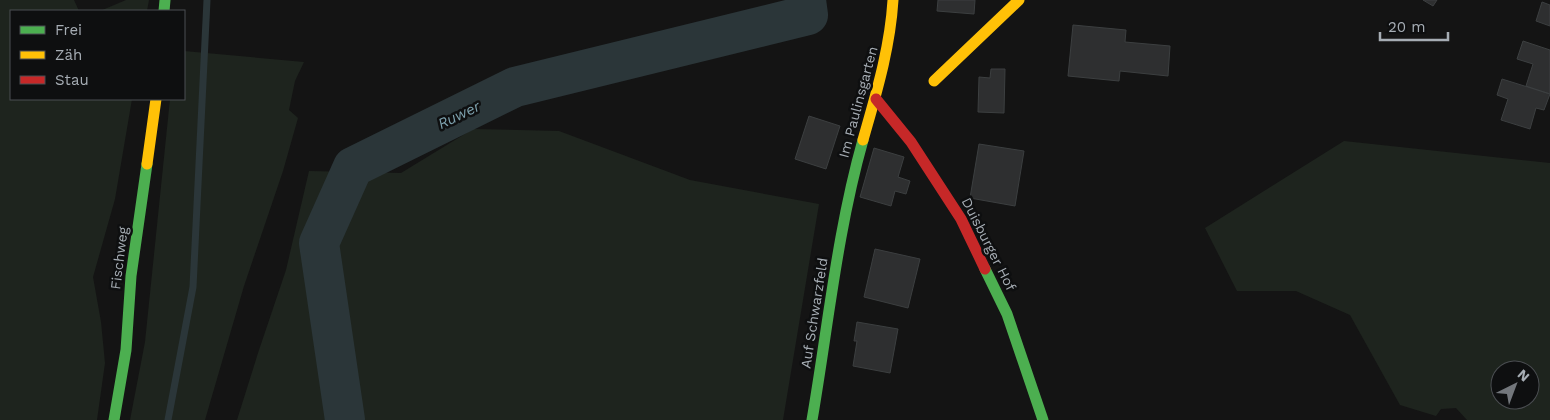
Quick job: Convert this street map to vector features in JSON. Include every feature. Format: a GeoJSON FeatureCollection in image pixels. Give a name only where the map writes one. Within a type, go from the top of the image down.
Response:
{"type":"FeatureCollection","features":[{"type":"Feature","properties":{"kind":"street","name":"Im Paulinsgarten"},"geometry":{"type":"LineString","coordinates":[[846,211],[859,152],[876,99],[887,55],[893,14],[893,0]]}},
{"type":"Feature","properties":{"kind":"street"},"geometry":{"type":"LineString","coordinates":[[934,80],[1019,0]]}},
{"type":"Feature","properties":{"kind":"street","name":"Duisburger Hof"},"geometry":{"type":"LineString","coordinates":[[876,99],[911,142],[961,219],[1007,314],[1043,420]]}},
{"type":"Feature","properties":{"kind":"street","name":"Fischweg"},"geometry":{"type":"LineString","coordinates":[[114,420],[126,350],[131,276],[156,100]]}},
{"type":"Feature","properties":{"kind":"street","name":"Auf Schwarzfeld"},"geometry":{"type":"LineString","coordinates":[[812,420],[846,211]]}},
{"type":"Feature","properties":{"kind":"shaded area"},"geometry":{"type":"Polygon","coordinates":[[[0,0],[74,0],[79,10],[10,10],[10,100],[132,100],[115,199],[93,277],[101,322],[105,363],[97,420],[0,420],[0,0]]]}},
{"type":"Feature","properties":{"kind":"shaded area"},"geometry":{"type":"Polygon","coordinates":[[[126,0],[149,0],[147,10],[102,10],[126,0]]]}},
{"type":"Feature","properties":{"kind":"shaded area"},"geometry":{"type":"Polygon","coordinates":[[[185,51],[304,62],[295,81],[289,110],[298,118],[283,171],[244,286],[205,420],[130,420],[145,342],[170,100],[185,100],[185,51]]]}},
{"type":"Feature","properties":{"kind":"shaded area"},"geometry":{"type":"Polygon","coordinates":[[[473,129],[559,131],[690,180],[819,204],[783,420],[237,420],[286,270],[309,171],[401,173],[473,129]]]}},
{"type":"Feature","properties":{"kind":"shaded area"},"geometry":{"type":"Polygon","coordinates":[[[1344,141],[1550,163],[1550,420],[1467,420],[1456,408],[1441,409],[1436,416],[1400,405],[1350,315],[1296,291],[1237,291],[1205,228],[1344,141]]]}},
{"type":"Feature","properties":{"kind":"building"},"geometry":{"type":"Polygon","coordinates":[[[938,0],[975,0],[974,14],[937,11],[938,0]]]}},
{"type":"Feature","properties":{"kind":"building"},"geometry":{"type":"Polygon","coordinates":[[[1423,0],[1437,0],[1433,6],[1423,0]]]}},
{"type":"Feature","properties":{"kind":"building"},"geometry":{"type":"Polygon","coordinates":[[[1542,2],[1550,5],[1550,26],[1536,21],[1542,2]]]}},
{"type":"Feature","properties":{"kind":"building"},"geometry":{"type":"Polygon","coordinates":[[[1073,25],[1126,30],[1125,42],[1170,46],[1168,76],[1120,71],[1119,81],[1068,76],[1073,25]]]}},
{"type":"Feature","properties":{"kind":"building"},"geometry":{"type":"Polygon","coordinates":[[[1523,41],[1550,50],[1550,94],[1526,86],[1533,64],[1517,59],[1523,41]]]}},
{"type":"Feature","properties":{"kind":"building"},"geometry":{"type":"Polygon","coordinates":[[[991,69],[1005,69],[1004,113],[978,112],[979,77],[990,78],[991,69]]]}},
{"type":"Feature","properties":{"kind":"building"},"geometry":{"type":"Polygon","coordinates":[[[1502,79],[1550,94],[1544,110],[1536,108],[1530,129],[1501,120],[1508,99],[1497,95],[1502,79]]]}},
{"type":"Feature","properties":{"kind":"building"},"geometry":{"type":"Polygon","coordinates":[[[809,116],[840,126],[826,169],[795,159],[809,116]]]}},
{"type":"Feature","properties":{"kind":"building"},"geometry":{"type":"Polygon","coordinates":[[[979,144],[1024,151],[1015,206],[970,198],[979,144]]]}},
{"type":"Feature","properties":{"kind":"building"},"geometry":{"type":"Polygon","coordinates":[[[874,148],[904,157],[898,177],[910,181],[906,194],[895,191],[891,206],[860,197],[874,148]]]}},
{"type":"Feature","properties":{"kind":"building"},"geometry":{"type":"Polygon","coordinates":[[[875,249],[920,259],[908,308],[864,297],[875,249]]]}},
{"type":"Feature","properties":{"kind":"building"},"geometry":{"type":"Polygon","coordinates":[[[857,322],[898,329],[890,373],[853,366],[857,341],[854,341],[857,322]]]}},
{"type":"Feature","properties":{"kind":"waterway"},"geometry":{"type":"LineString","coordinates":[[168,420],[193,287],[207,0]]}},
{"type":"Feature","properties":{"kind":"waterway","name":"Ruwer"},"geometry":{"type":"LineString","coordinates":[[345,420],[319,243],[353,167],[515,87],[808,15],[806,0]]}},
{"type":"Feature","properties":{"kind":"traffic: fast"},"geometry":{"type":"LineString","coordinates":[[164,10],[165,0]]}},
{"type":"Feature","properties":{"kind":"traffic: fast"},"geometry":{"type":"LineString","coordinates":[[812,420],[846,209],[863,140]]}},
{"type":"Feature","properties":{"kind":"traffic: fast"},"geometry":{"type":"LineString","coordinates":[[114,420],[126,350],[131,276],[147,164]]}},
{"type":"Feature","properties":{"kind":"traffic: fast"},"geometry":{"type":"LineString","coordinates":[[985,269],[1007,314],[1043,420]]}},
{"type":"Feature","properties":{"kind":"traffic: slow"},"geometry":{"type":"LineString","coordinates":[[863,140],[886,54],[893,0]]}},
{"type":"Feature","properties":{"kind":"traffic: slow"},"geometry":{"type":"LineString","coordinates":[[934,81],[1019,0]]}},
{"type":"Feature","properties":{"kind":"traffic: slow"},"geometry":{"type":"LineString","coordinates":[[147,164],[156,100]]}},
{"type":"Feature","properties":{"kind":"traffic: jam"},"geometry":{"type":"LineString","coordinates":[[876,99],[911,142],[961,219],[985,269]]}}]}
